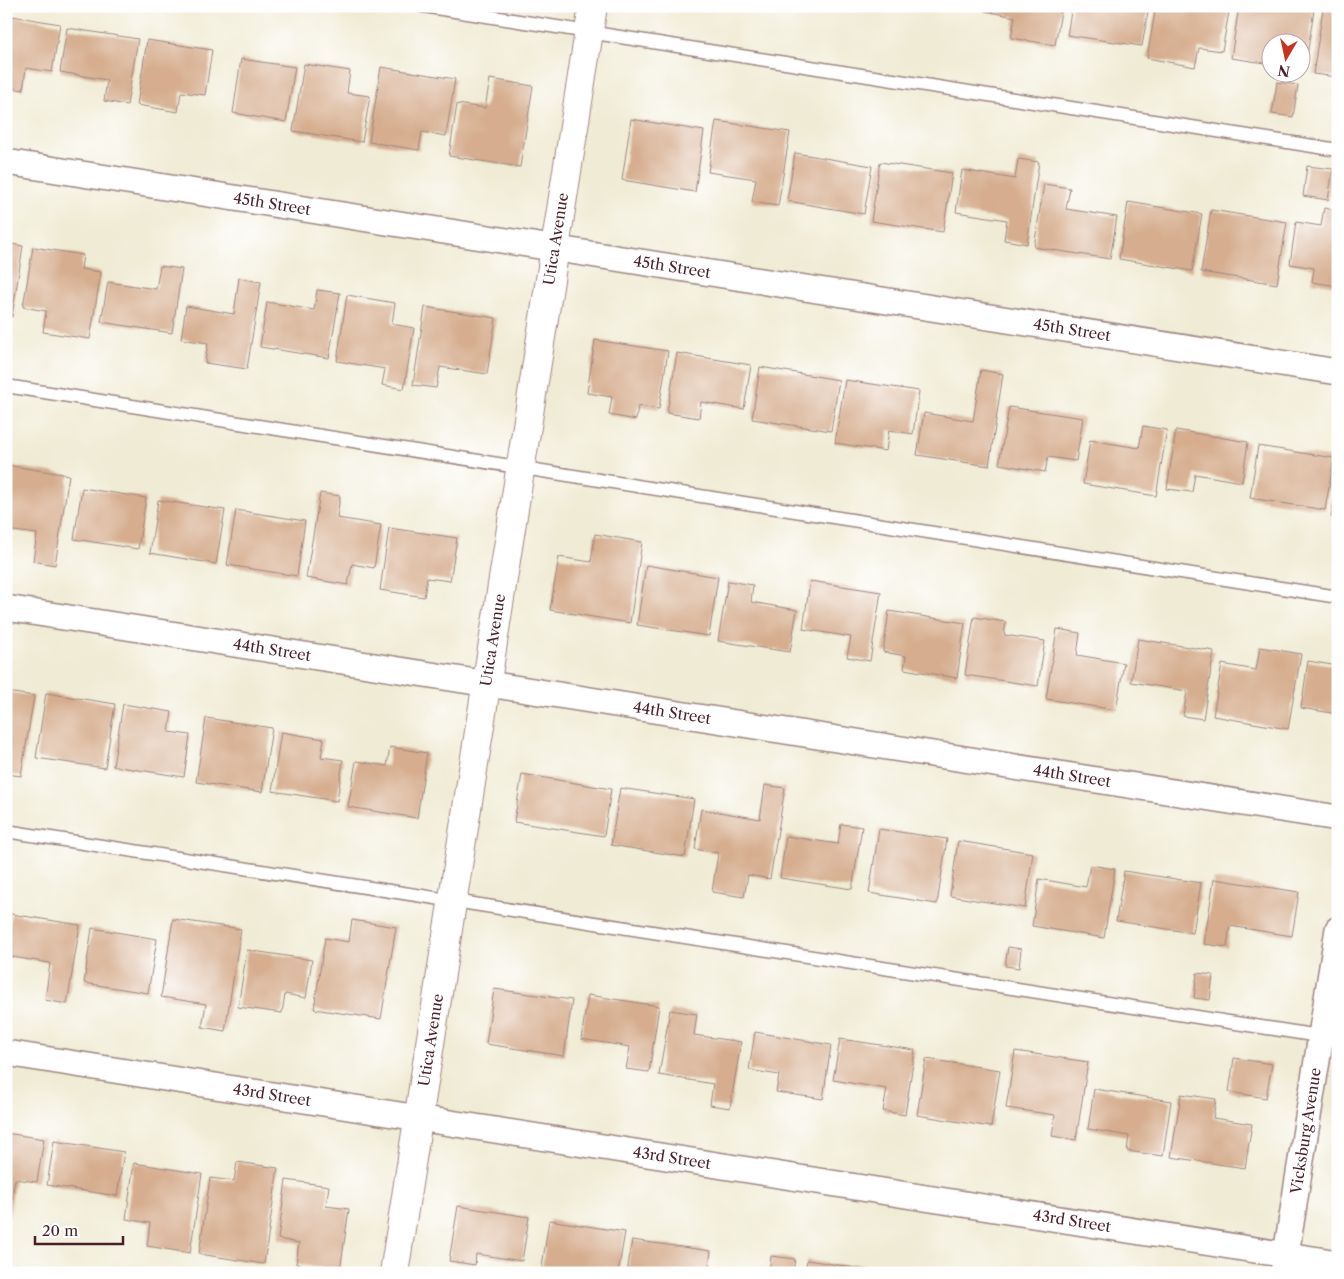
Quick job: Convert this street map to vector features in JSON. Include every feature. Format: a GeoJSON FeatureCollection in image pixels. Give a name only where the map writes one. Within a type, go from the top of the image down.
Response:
{"type":"FeatureCollection","features":[{"type":"Feature","properties":{"kind":"street","name":"Utica Avenue"},"geometry":{"type":"LineString","coordinates":[[394,1273],[591,19]]}},
{"type":"Feature","properties":{"kind":"street","name":"45th Street"},"geometry":{"type":"LineString","coordinates":[[6,162],[1338,372]]}},
{"type":"Feature","properties":{"kind":"street","name":"44th Street"},"geometry":{"type":"LineString","coordinates":[[6,608],[1338,818]]}},
{"type":"Feature","properties":{"kind":"street","name":"Vicksburg Avenue"},"geometry":{"type":"LineString","coordinates":[[1285,1264],[1329,1037],[1338,929]]}},
{"type":"Feature","properties":{"kind":"street","name":"43rd Street"},"geometry":{"type":"LineString","coordinates":[[6,1053],[418,1118],[1285,1264],[1338,1263]]}},
{"type":"Feature","properties":{"kind":"lane"},"geometry":{"type":"LineString","coordinates":[[423,6],[591,19],[1338,150]]}},
{"type":"Feature","properties":{"kind":"lane"},"geometry":{"type":"LineString","coordinates":[[6,386],[1338,597]]}},
{"type":"Feature","properties":{"kind":"lane"},"geometry":{"type":"LineString","coordinates":[[6,831],[1329,1037]]}},
{"type":"Feature","properties":{"kind":"building"},"geometry":{"type":"Polygon","coordinates":[[[985,6],[1062,6],[1055,45],[1011,38],[1015,17],[985,11],[985,6]]]}},
{"type":"Feature","properties":{"kind":"building"},"geometry":{"type":"Polygon","coordinates":[[[1072,6],[1149,6],[1142,46],[1067,35],[1072,6]]]}},
{"type":"Feature","properties":{"kind":"building"},"geometry":{"type":"Polygon","coordinates":[[[1156,6],[1230,6],[1222,51],[1199,48],[1195,67],[1147,58],[1156,6]]]}},
{"type":"Feature","properties":{"kind":"building"},"geometry":{"type":"Polygon","coordinates":[[[1239,6],[1288,6],[1314,10],[1311,32],[1262,32],[1262,63],[1231,58],[1239,6]]]}},
{"type":"Feature","properties":{"kind":"building"},"geometry":{"type":"Polygon","coordinates":[[[1323,9],[1338,12],[1338,77],[1313,74],[1323,9]]]}},
{"type":"Feature","properties":{"kind":"building"},"geometry":{"type":"Polygon","coordinates":[[[6,15],[60,24],[52,72],[26,68],[23,90],[6,87],[6,15]]]}},
{"type":"Feature","properties":{"kind":"building"},"geometry":{"type":"Polygon","coordinates":[[[67,28],[138,39],[127,105],[104,101],[107,80],[60,72],[67,28]]]}},
{"type":"Feature","properties":{"kind":"building"},"geometry":{"type":"Polygon","coordinates":[[[147,40],[212,50],[205,95],[181,92],[178,112],[137,105],[147,40]]]}},
{"type":"Feature","properties":{"kind":"building"},"geometry":{"type":"Polygon","coordinates":[[[241,59],[295,67],[286,122],[233,113],[241,59]]]}},
{"type":"Feature","properties":{"kind":"building"},"geometry":{"type":"Polygon","coordinates":[[[304,64],[350,71],[347,93],[370,96],[362,142],[293,131],[304,64]]]}},
{"type":"Feature","properties":{"kind":"building"},"geometry":{"type":"Polygon","coordinates":[[[381,67],[455,79],[446,136],[422,132],[419,150],[369,142],[381,67]]]}},
{"type":"Feature","properties":{"kind":"building"},"geometry":{"type":"Polygon","coordinates":[[[490,79],[533,86],[520,167],[449,156],[457,104],[485,108],[490,79]]]}},
{"type":"Feature","properties":{"kind":"building"},"geometry":{"type":"Polygon","coordinates":[[[1277,82],[1298,85],[1293,117],[1272,114],[1277,82]]]}},
{"type":"Feature","properties":{"kind":"building"},"geometry":{"type":"Polygon","coordinates":[[[631,119],[704,131],[695,192],[622,180],[631,119]]]}},
{"type":"Feature","properties":{"kind":"building"},"geometry":{"type":"Polygon","coordinates":[[[716,121],[790,132],[778,206],[752,202],[756,179],[708,172],[716,121]]]}},
{"type":"Feature","properties":{"kind":"building"},"geometry":{"type":"Polygon","coordinates":[[[795,153],[872,166],[864,214],[787,201],[795,153]]]}},
{"type":"Feature","properties":{"kind":"building"},"geometry":{"type":"Polygon","coordinates":[[[1018,159],[1039,162],[1027,244],[1004,240],[1007,220],[956,212],[962,170],[1015,179],[1018,159]]]}},
{"type":"Feature","properties":{"kind":"building"},"geometry":{"type":"Polygon","coordinates":[[[880,162],[952,173],[943,232],[871,221],[880,162]]]}},
{"type":"Feature","properties":{"kind":"building"},"geometry":{"type":"Polygon","coordinates":[[[1307,166],[1333,169],[1328,200],[1303,196],[1307,166]]]}},
{"type":"Feature","properties":{"kind":"building"},"geometry":{"type":"Polygon","coordinates":[[[1044,184],[1070,188],[1066,209],[1117,217],[1110,259],[1034,247],[1044,184]]]}},
{"type":"Feature","properties":{"kind":"building"},"geometry":{"type":"Polygon","coordinates":[[[1128,202],[1202,214],[1192,271],[1119,259],[1128,202]]]}},
{"type":"Feature","properties":{"kind":"building"},"geometry":{"type":"Polygon","coordinates":[[[1324,208],[1338,210],[1338,286],[1312,282],[1314,268],[1290,264],[1296,222],[1321,226],[1324,208]]]}},
{"type":"Feature","properties":{"kind":"building"},"geometry":{"type":"Polygon","coordinates":[[[1211,210],[1287,222],[1277,284],[1201,272],[1211,210]]]}},
{"type":"Feature","properties":{"kind":"building"},"geometry":{"type":"Polygon","coordinates":[[[6,243],[23,246],[12,317],[6,316],[6,243]]]}},
{"type":"Feature","properties":{"kind":"building"},"geometry":{"type":"Polygon","coordinates":[[[33,247],[83,255],[81,269],[101,272],[90,339],[43,332],[46,311],[23,307],[33,247]]]}},
{"type":"Feature","properties":{"kind":"building"},"geometry":{"type":"Polygon","coordinates":[[[160,266],[182,269],[172,333],[101,322],[108,282],[156,289],[160,266]]]}},
{"type":"Feature","properties":{"kind":"building"},"geometry":{"type":"Polygon","coordinates":[[[239,278],[261,282],[247,369],[205,363],[208,343],[181,339],[186,306],[234,314],[239,278]]]}},
{"type":"Feature","properties":{"kind":"building"},"geometry":{"type":"Polygon","coordinates":[[[317,290],[340,293],[329,358],[260,347],[267,302],[314,310],[317,290]]]}},
{"type":"Feature","properties":{"kind":"building"},"geometry":{"type":"Polygon","coordinates":[[[347,295],[395,303],[392,324],[414,328],[404,389],[382,385],[385,369],[337,361],[347,295]]]}},
{"type":"Feature","properties":{"kind":"building"},"geometry":{"type":"Polygon","coordinates":[[[425,307],[496,318],[487,374],[440,367],[436,388],[413,385],[425,307]]]}},
{"type":"Feature","properties":{"kind":"building"},"geometry":{"type":"Polygon","coordinates":[[[595,340],[668,351],[659,409],[638,406],[636,420],[609,415],[612,397],[587,393],[595,340]]]}},
{"type":"Feature","properties":{"kind":"building"},"geometry":{"type":"Polygon","coordinates":[[[677,353],[751,365],[744,409],[701,402],[699,418],[667,413],[677,353]]]}},
{"type":"Feature","properties":{"kind":"building"},"geometry":{"type":"Polygon","coordinates":[[[760,367],[839,380],[831,431],[752,419],[760,367]]]}},
{"type":"Feature","properties":{"kind":"building"},"geometry":{"type":"Polygon","coordinates":[[[981,370],[1003,374],[989,466],[917,455],[924,413],[973,421],[981,370]]]}},
{"type":"Feature","properties":{"kind":"building"},"geometry":{"type":"Polygon","coordinates":[[[845,380],[919,391],[913,434],[889,430],[886,451],[835,443],[845,380]]]}},
{"type":"Feature","properties":{"kind":"building"},"geometry":{"type":"Polygon","coordinates":[[[1009,407],[1083,418],[1076,461],[1048,457],[1045,472],[999,464],[1009,407]]]}},
{"type":"Feature","properties":{"kind":"building"},"geometry":{"type":"Polygon","coordinates":[[[1143,426],[1167,430],[1156,496],[1083,484],[1090,440],[1139,448],[1143,426]]]}},
{"type":"Feature","properties":{"kind":"building"},"geometry":{"type":"Polygon","coordinates":[[[1176,430],[1248,442],[1242,482],[1195,474],[1192,492],[1167,489],[1176,430]]]}},
{"type":"Feature","properties":{"kind":"building"},"geometry":{"type":"Polygon","coordinates":[[[1258,446],[1334,458],[1325,510],[1250,498],[1258,446]]]}},
{"type":"Feature","properties":{"kind":"building"},"geometry":{"type":"Polygon","coordinates":[[[6,465],[69,475],[55,565],[33,561],[37,534],[6,530],[6,465]]]}},
{"type":"Feature","properties":{"kind":"building"},"geometry":{"type":"Polygon","coordinates":[[[1338,480],[1338,518],[1331,517],[1338,480]]]}},
{"type":"Feature","properties":{"kind":"building"},"geometry":{"type":"Polygon","coordinates":[[[82,488],[146,498],[138,549],[74,539],[82,488]]]}},
{"type":"Feature","properties":{"kind":"building"},"geometry":{"type":"Polygon","coordinates":[[[320,493],[340,496],[337,518],[381,525],[374,568],[352,564],[348,585],[306,578],[320,493]]]}},
{"type":"Feature","properties":{"kind":"building"},"geometry":{"type":"Polygon","coordinates":[[[158,500],[225,510],[216,564],[150,553],[158,500]]]}},
{"type":"Feature","properties":{"kind":"building"},"geometry":{"type":"Polygon","coordinates":[[[236,510],[305,521],[297,576],[227,565],[236,510]]]}},
{"type":"Feature","properties":{"kind":"building"},"geometry":{"type":"Polygon","coordinates":[[[389,528],[457,538],[450,581],[427,578],[424,597],[380,590],[389,528]]]}},
{"type":"Feature","properties":{"kind":"building"},"geometry":{"type":"Polygon","coordinates":[[[595,534],[642,542],[630,623],[550,610],[559,557],[591,562],[595,534]]]}},
{"type":"Feature","properties":{"kind":"building"},"geometry":{"type":"Polygon","coordinates":[[[646,565],[718,577],[709,636],[637,625],[646,565]]]}},
{"type":"Feature","properties":{"kind":"building"},"geometry":{"type":"Polygon","coordinates":[[[728,581],[753,585],[751,602],[797,610],[790,652],[718,641],[728,581]]]}},
{"type":"Feature","properties":{"kind":"building"},"geometry":{"type":"Polygon","coordinates":[[[810,581],[881,592],[870,661],[847,657],[851,637],[803,629],[810,581]]]}},
{"type":"Feature","properties":{"kind":"building"},"geometry":{"type":"Polygon","coordinates":[[[889,611],[965,623],[957,678],[904,669],[906,656],[883,652],[889,611]]]}},
{"type":"Feature","properties":{"kind":"building"},"geometry":{"type":"Polygon","coordinates":[[[974,617],[1006,622],[1004,635],[1045,641],[1038,686],[965,675],[974,617]]]}},
{"type":"Feature","properties":{"kind":"building"},"geometry":{"type":"Polygon","coordinates":[[[1057,629],[1080,633],[1077,655],[1124,663],[1116,710],[1046,699],[1057,629]]]}},
{"type":"Feature","properties":{"kind":"building"},"geometry":{"type":"Polygon","coordinates":[[[1138,639],[1214,651],[1203,719],[1183,716],[1187,691],[1131,682],[1138,639]]]}},
{"type":"Feature","properties":{"kind":"building"},"geometry":{"type":"Polygon","coordinates":[[[1260,647],[1301,654],[1288,729],[1213,716],[1222,664],[1256,670],[1260,647]]]}},
{"type":"Feature","properties":{"kind":"building"},"geometry":{"type":"Polygon","coordinates":[[[1308,661],[1338,666],[1338,714],[1301,708],[1308,661]]]}},
{"type":"Feature","properties":{"kind":"building"},"geometry":{"type":"Polygon","coordinates":[[[6,692],[34,696],[21,776],[6,774],[6,692]]]}},
{"type":"Feature","properties":{"kind":"building"},"geometry":{"type":"Polygon","coordinates":[[[46,693],[115,704],[105,768],[36,758],[46,693]]]}},
{"type":"Feature","properties":{"kind":"building"},"geometry":{"type":"Polygon","coordinates":[[[123,704],[172,712],[169,732],[190,735],[184,777],[113,766],[123,704]]]}},
{"type":"Feature","properties":{"kind":"building"},"geometry":{"type":"Polygon","coordinates":[[[206,718],[272,728],[262,792],[196,782],[206,718]]]}},
{"type":"Feature","properties":{"kind":"building"},"geometry":{"type":"Polygon","coordinates":[[[281,732],[324,739],[321,757],[343,760],[337,801],[272,791],[281,732]]]}},
{"type":"Feature","properties":{"kind":"building"},"geometry":{"type":"Polygon","coordinates":[[[390,747],[427,753],[417,818],[348,807],[356,761],[387,766],[390,747]]]}},
{"type":"Feature","properties":{"kind":"building"},"geometry":{"type":"Polygon","coordinates":[[[522,774],[611,789],[604,836],[514,822],[522,774]]]}},
{"type":"Feature","properties":{"kind":"building"},"geometry":{"type":"Polygon","coordinates":[[[765,785],[785,788],[770,879],[748,875],[744,897],[712,892],[718,853],[695,849],[701,809],[760,819],[765,785]]]}},
{"type":"Feature","properties":{"kind":"building"},"geometry":{"type":"Polygon","coordinates":[[[620,788],[694,799],[685,857],[611,845],[620,788]]]}},
{"type":"Feature","properties":{"kind":"building"},"geometry":{"type":"Polygon","coordinates":[[[841,824],[862,827],[852,889],[780,878],[786,836],[838,844],[841,824]]]}},
{"type":"Feature","properties":{"kind":"building"},"geometry":{"type":"Polygon","coordinates":[[[879,829],[947,839],[937,904],[869,893],[879,829]]]}},
{"type":"Feature","properties":{"kind":"building"},"geometry":{"type":"Polygon","coordinates":[[[958,841],[1033,853],[1025,908],[950,896],[958,841]]]}},
{"type":"Feature","properties":{"kind":"building"},"geometry":{"type":"Polygon","coordinates":[[[1090,865],[1115,869],[1104,938],[1032,926],[1039,879],[1086,887],[1090,865]]]}},
{"type":"Feature","properties":{"kind":"building"},"geometry":{"type":"Polygon","coordinates":[[[1124,871],[1201,883],[1193,933],[1116,921],[1124,871]]]}},
{"type":"Feature","properties":{"kind":"building"},"geometry":{"type":"Polygon","coordinates":[[[1214,879],[1299,892],[1292,936],[1230,926],[1227,947],[1204,944],[1214,879]]]}},
{"type":"Feature","properties":{"kind":"building"},"geometry":{"type":"Polygon","coordinates":[[[11,914],[80,925],[67,1004],[45,1000],[50,963],[6,956],[11,914]]]}},
{"type":"Feature","properties":{"kind":"building"},"geometry":{"type":"Polygon","coordinates":[[[173,919],[241,929],[225,1031],[202,1027],[206,1004],[161,997],[173,919]]]}},
{"type":"Feature","properties":{"kind":"building"},"geometry":{"type":"Polygon","coordinates":[[[352,920],[396,927],[381,1019],[314,1009],[325,938],[349,942],[352,920]]]}},
{"type":"Feature","properties":{"kind":"building"},"geometry":{"type":"Polygon","coordinates":[[[92,928],[157,939],[148,993],[84,983],[92,928]]]}},
{"type":"Feature","properties":{"kind":"building"},"geometry":{"type":"Polygon","coordinates":[[[1008,947],[1021,949],[1019,968],[1005,966],[1008,947]]]}},
{"type":"Feature","properties":{"kind":"building"},"geometry":{"type":"Polygon","coordinates":[[[247,950],[312,960],[306,998],[285,994],[282,1013],[238,1007],[247,950]]]}},
{"type":"Feature","properties":{"kind":"building"},"geometry":{"type":"Polygon","coordinates":[[[1197,973],[1213,975],[1210,1000],[1194,998],[1197,973]]]}},
{"type":"Feature","properties":{"kind":"building"},"geometry":{"type":"Polygon","coordinates":[[[494,989],[572,1000],[564,1056],[486,1044],[494,989]]]}},
{"type":"Feature","properties":{"kind":"building"},"geometry":{"type":"Polygon","coordinates":[[[588,995],[659,1006],[649,1072],[626,1069],[630,1047],[581,1039],[588,995]]]}},
{"type":"Feature","properties":{"kind":"building"},"geometry":{"type":"Polygon","coordinates":[[[670,1010],[697,1014],[694,1035],[741,1042],[730,1108],[710,1105],[713,1084],[659,1075],[670,1010]]]}},
{"type":"Feature","properties":{"kind":"building"},"geometry":{"type":"Polygon","coordinates":[[[755,1032],[831,1045],[823,1099],[776,1092],[779,1075],[749,1070],[755,1032]]]}},
{"type":"Feature","properties":{"kind":"building"},"geometry":{"type":"Polygon","coordinates":[[[840,1039],[915,1050],[905,1115],[883,1111],[887,1089],[833,1080],[840,1039]]]}},
{"type":"Feature","properties":{"kind":"building"},"geometry":{"type":"Polygon","coordinates":[[[1015,1051],[1088,1062],[1076,1140],[1052,1136],[1055,1115],[1006,1108],[1015,1051]]]}},
{"type":"Feature","properties":{"kind":"building"},"geometry":{"type":"Polygon","coordinates":[[[1234,1058],[1272,1064],[1266,1098],[1229,1092],[1234,1058]]]}},
{"type":"Feature","properties":{"kind":"building"},"geometry":{"type":"Polygon","coordinates":[[[926,1059],[1000,1070],[991,1127],[917,1115],[926,1059]]]}},
{"type":"Feature","properties":{"kind":"building"},"geometry":{"type":"Polygon","coordinates":[[[1094,1089],[1171,1101],[1163,1156],[1127,1151],[1129,1136],[1088,1129],[1094,1089]]]}},
{"type":"Feature","properties":{"kind":"building"},"geometry":{"type":"Polygon","coordinates":[[[1181,1094],[1216,1099],[1213,1118],[1252,1124],[1245,1168],[1171,1157],[1181,1094]]]}},
{"type":"Feature","properties":{"kind":"building"},"geometry":{"type":"Polygon","coordinates":[[[6,1133],[44,1139],[37,1182],[15,1179],[9,1217],[6,1216],[6,1133]]]}},
{"type":"Feature","properties":{"kind":"building"},"geometry":{"type":"Polygon","coordinates":[[[54,1141],[124,1152],[117,1196],[47,1185],[54,1141]]]}},
{"type":"Feature","properties":{"kind":"building"},"geometry":{"type":"Polygon","coordinates":[[[237,1162],[278,1168],[264,1264],[199,1254],[210,1178],[234,1181],[237,1162]]]}},
{"type":"Feature","properties":{"kind":"building"},"geometry":{"type":"Polygon","coordinates":[[[134,1163],[202,1174],[190,1253],[147,1246],[150,1223],[126,1219],[134,1163]]]}},
{"type":"Feature","properties":{"kind":"building"},"geometry":{"type":"Polygon","coordinates":[[[286,1180],[329,1186],[326,1206],[349,1209],[340,1271],[296,1264],[299,1243],[278,1239],[286,1180]]]}},
{"type":"Feature","properties":{"kind":"building"},"geometry":{"type":"Polygon","coordinates":[[[458,1206],[529,1217],[522,1261],[476,1254],[475,1265],[449,1261],[458,1206]]]}},
{"type":"Feature","properties":{"kind":"building"},"geometry":{"type":"Polygon","coordinates":[[[549,1220],[625,1232],[618,1273],[541,1273],[549,1220]]]}},
{"type":"Feature","properties":{"kind":"building"},"geometry":{"type":"Polygon","coordinates":[[[632,1240],[711,1251],[708,1273],[627,1273],[632,1240]]]}},
{"type":"Feature","properties":{"kind":"building"},"geometry":{"type":"Polygon","coordinates":[[[771,1256],[795,1259],[793,1273],[769,1273],[771,1256]]]}},
{"type":"Feature","properties":{"kind":"building"},"geometry":{"type":"Polygon","coordinates":[[[807,1260],[882,1272],[882,1273],[805,1273],[807,1260]]]}},
{"type":"Feature","properties":{"kind":"building"},"geometry":{"type":"Polygon","coordinates":[[[719,1268],[743,1272],[743,1273],[718,1273],[719,1268]]]}},
{"type":"Feature","properties":{"kind":"building"},"geometry":{"type":"Polygon","coordinates":[[[1028,1269],[1046,1272],[1046,1273],[1028,1273],[1028,1269]]]}}]}
